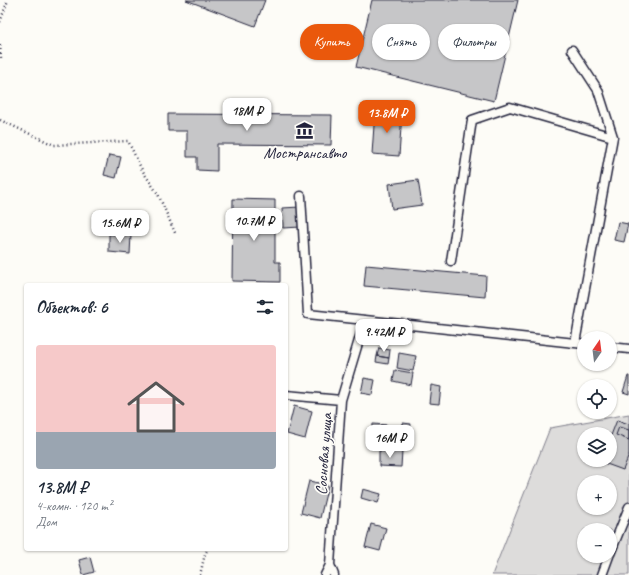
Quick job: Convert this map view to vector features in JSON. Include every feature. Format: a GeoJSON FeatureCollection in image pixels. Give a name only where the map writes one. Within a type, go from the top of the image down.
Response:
{"type":"FeatureCollection","features":[{"type":"Feature","properties":{"kind":"lane"},"geometry":{"type":"LineString","coordinates":[[301,196],[308,314],[575,343],[613,137],[598,90],[572,50]]}},
{"type":"Feature","properties":{"kind":"lane"},"geometry":{"type":"LineString","coordinates":[[450,261],[472,120],[510,107],[613,137]]}},
{"type":"Feature","properties":{"kind":"lane"},"geometry":{"type":"LineString","coordinates":[[341,400],[365,320]]}},
{"type":"Feature","properties":{"kind":"lane"},"geometry":{"type":"LineString","coordinates":[[617,348],[629,349]]}},
{"type":"Feature","properties":{"kind":"lane","name":"Сосновая улица"},"geometry":{"type":"LineString","coordinates":[[288,395],[341,400],[330,565],[325,575]]}},
{"type":"Feature","properties":{"kind":"lane"},"geometry":{"type":"LineString","coordinates":[[617,537],[629,506]]}},
{"type":"Feature","properties":{"kind":"lane"},"geometry":{"type":"LineString","coordinates":[[602,575],[607,563]]}},
{"type":"Feature","properties":{"kind":"lane","name":"Сосновая улица"},"geometry":{"type":"LineString","coordinates":[[330,565],[334,575]]}},
{"type":"Feature","properties":{"kind":"path"},"geometry":{"type":"LineString","coordinates":[[0,22],[8,0]]}},
{"type":"Feature","properties":{"kind":"path"},"geometry":{"type":"LineString","coordinates":[[0,46],[0,60]]}},
{"type":"Feature","properties":{"kind":"path"},"geometry":{"type":"LineString","coordinates":[[0,120],[54,145],[128,140],[142,170],[158,194],[176,235]]}},
{"type":"Feature","properties":{"kind":"path"},"geometry":{"type":"LineString","coordinates":[[200,575],[207,551]]}},
{"type":"Feature","properties":{"kind":"shaded area"},"geometry":{"type":"Polygon","coordinates":[[[629,414],[629,575],[492,575],[550,428],[601,419],[617,419],[617,416],[629,414]]]}},
{"type":"Feature","properties":{"kind":"building"},"geometry":{"type":"Polygon","coordinates":[[[186,0],[265,0],[255,26],[186,0]]]}},
{"type":"Feature","properties":{"kind":"building"},"geometry":{"type":"Polygon","coordinates":[[[372,0],[518,0],[510,34],[510,24],[438,24],[438,60],[504,60],[494,101],[356,67],[358,60],[364,60],[364,34],[372,0]]]}},
{"type":"Feature","properties":{"kind":"building"},"geometry":{"type":"Polygon","coordinates":[[[375,111],[402,113],[399,156],[372,154],[375,111]]]}},
{"type":"Feature","properties":{"kind":"building"},"geometry":{"type":"Polygon","coordinates":[[[168,114],[332,115],[331,145],[217,144],[217,171],[197,170],[197,157],[187,157],[187,131],[168,131],[168,114]]]}},
{"type":"Feature","properties":{"kind":"building"},"geometry":{"type":"Polygon","coordinates":[[[109,155],[121,157],[116,178],[104,175],[109,155]]]}},
{"type":"Feature","properties":{"kind":"building"},"geometry":{"type":"Polygon","coordinates":[[[418,180],[422,205],[392,209],[389,184],[418,180]]]}},
{"type":"Feature","properties":{"kind":"building"},"geometry":{"type":"Polygon","coordinates":[[[233,199],[275,200],[275,262],[280,262],[280,282],[232,281],[233,199]]]}},
{"type":"Feature","properties":{"kind":"building"},"geometry":{"type":"Polygon","coordinates":[[[300,207],[301,227],[283,228],[282,208],[300,207]]]}},
{"type":"Feature","properties":{"kind":"building"},"geometry":{"type":"Polygon","coordinates":[[[618,222],[628,224],[624,242],[614,240],[618,222]]]}},
{"type":"Feature","properties":{"kind":"building"},"geometry":{"type":"Polygon","coordinates":[[[109,234],[131,235],[130,254],[109,252],[109,234]]]}},
{"type":"Feature","properties":{"kind":"building"},"geometry":{"type":"Polygon","coordinates":[[[366,265],[486,276],[485,297],[364,286],[366,265]]]}},
{"type":"Feature","properties":{"kind":"building"},"geometry":{"type":"Polygon","coordinates":[[[379,348],[390,350],[389,358],[377,356],[379,348]]]}},
{"type":"Feature","properties":{"kind":"building"},"geometry":{"type":"Polygon","coordinates":[[[399,353],[416,356],[413,371],[397,368],[399,353]]]}},
{"type":"Feature","properties":{"kind":"building"},"geometry":{"type":"Polygon","coordinates":[[[377,356],[389,358],[388,364],[376,362],[377,356]]]}},
{"type":"Feature","properties":{"kind":"building"},"geometry":{"type":"Polygon","coordinates":[[[395,370],[413,373],[411,385],[393,381],[395,370]]]}},
{"type":"Feature","properties":{"kind":"building"},"geometry":{"type":"Polygon","coordinates":[[[629,376],[629,394],[623,392],[629,376]]]}},
{"type":"Feature","properties":{"kind":"building"},"geometry":{"type":"Polygon","coordinates":[[[364,378],[375,380],[372,395],[361,393],[364,378]]]}},
{"type":"Feature","properties":{"kind":"building"},"geometry":{"type":"Polygon","coordinates":[[[431,385],[441,387],[439,404],[429,403],[431,385]]]}},
{"type":"Feature","properties":{"kind":"building"},"geometry":{"type":"Polygon","coordinates":[[[294,406],[312,411],[305,439],[288,434],[294,406]]]}},
{"type":"Feature","properties":{"kind":"building"},"geometry":{"type":"Polygon","coordinates":[[[617,420],[629,424],[629,455],[623,470],[615,467],[617,467],[617,427],[614,427],[617,420]]]}},
{"type":"Feature","properties":{"kind":"building"},"geometry":{"type":"Polygon","coordinates":[[[403,423],[411,424],[409,435],[401,433],[403,423]]]}},
{"type":"Feature","properties":{"kind":"building"},"geometry":{"type":"Polygon","coordinates":[[[373,424],[387,425],[386,441],[372,440],[373,424]]]}},
{"type":"Feature","properties":{"kind":"building"},"geometry":{"type":"Polygon","coordinates":[[[619,427],[629,430],[629,440],[617,435],[619,427]]]}},
{"type":"Feature","properties":{"kind":"building"},"geometry":{"type":"Polygon","coordinates":[[[379,451],[402,451],[401,467],[379,466],[379,451]]]}},
{"type":"Feature","properties":{"kind":"building"},"geometry":{"type":"Polygon","coordinates":[[[309,481],[328,485],[320,518],[301,513],[309,481]]]}},
{"type":"Feature","properties":{"kind":"building"},"geometry":{"type":"Polygon","coordinates":[[[363,489],[381,494],[378,503],[361,498],[363,489]]]}},
{"type":"Feature","properties":{"kind":"building"},"geometry":{"type":"Polygon","coordinates":[[[371,524],[386,528],[380,551],[365,547],[371,524]]]}},
{"type":"Feature","properties":{"kind":"building"},"geometry":{"type":"Polygon","coordinates":[[[90,557],[94,572],[83,575],[79,560],[90,557]]]}},
{"type":"Feature","properties":{"kind":"place","name":"Мострансавто"},"geometry":{"type":"Point","coordinates":[305,131]}}]}
